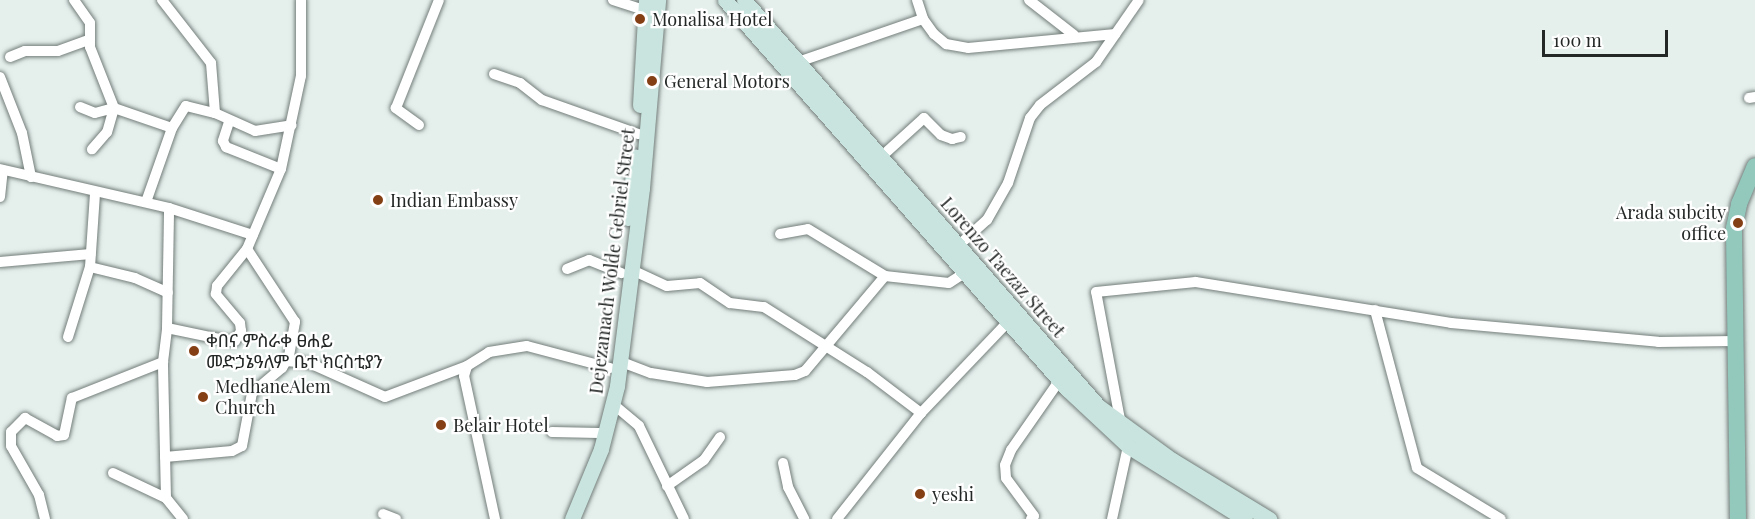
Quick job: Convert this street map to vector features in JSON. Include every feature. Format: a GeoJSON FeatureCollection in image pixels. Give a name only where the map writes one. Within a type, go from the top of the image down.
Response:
{"type":"FeatureCollection","features":[{"type":"Feature","properties":{"kind":"main road","name":"Dejezamach Wolde Gebriel Street"},"geometry":{"type":"LineString","coordinates":[[572,519],[598,458],[613,404],[615,365],[658,0]]}},
{"type":"Feature","properties":{"kind":"main road","name":"Lorenzo Taezaz Street"},"geometry":{"type":"LineString","coordinates":[[725,0],[926,217],[959,245],[1077,382],[1121,425],[1269,519]]}},
{"type":"Feature","properties":{"kind":"main road","name":"Lorenzo Taezaz Street"},"geometry":{"type":"LineString","coordinates":[[744,0],[881,157],[966,272],[1059,381],[1128,446],[1245,519]]}},
{"type":"Feature","properties":{"kind":"main road","name":"Dejezamach Wolde Gebriel Street"},"geometry":{"type":"LineString","coordinates":[[627,271],[646,5]]}},
{"type":"Feature","properties":{"kind":"main road"},"geometry":{"type":"LineString","coordinates":[[1738,519],[1734,228],[1739,204],[1755,166]]}},
{"type":"Feature","properties":{"kind":"main road","name":"Dejezamach Wolde Gebriel Street"},"geometry":{"type":"LineString","coordinates":[[563,519],[599,433],[615,365]]}},
{"type":"Feature","properties":{"kind":"street"},"geometry":{"type":"LineString","coordinates":[[74,0],[90,23],[89,40],[114,108],[107,132],[92,149]]}},
{"type":"Feature","properties":{"kind":"street"},"geometry":{"type":"LineString","coordinates":[[162,0],[211,63],[215,113]]}},
{"type":"Feature","properties":{"kind":"street"},"geometry":{"type":"LineString","coordinates":[[167,328],[235,340],[242,327],[216,294],[217,286],[247,249],[281,169],[301,76],[301,0]]}},
{"type":"Feature","properties":{"kind":"street"},"geometry":{"type":"LineString","coordinates":[[419,125],[396,108],[439,0]]}},
{"type":"Feature","properties":{"kind":"street"},"geometry":{"type":"LineString","coordinates":[[613,0],[646,5]]}},
{"type":"Feature","properties":{"kind":"street"},"geometry":{"type":"LineString","coordinates":[[917,0],[923,19],[946,44],[968,48],[1074,35],[1115,33]]}},
{"type":"Feature","properties":{"kind":"street"},"geometry":{"type":"LineString","coordinates":[[1029,0],[1074,35]]}},
{"type":"Feature","properties":{"kind":"street"},"geometry":{"type":"LineString","coordinates":[[959,245],[987,220],[1008,183],[1030,118],[1040,105],[1087,71],[1139,0]]}},
{"type":"Feature","properties":{"kind":"street"},"geometry":{"type":"LineString","coordinates":[[798,62],[923,19]]}},
{"type":"Feature","properties":{"kind":"street"},"geometry":{"type":"LineString","coordinates":[[10,57],[25,51],[58,51],[89,40]]}},
{"type":"Feature","properties":{"kind":"street"},"geometry":{"type":"LineString","coordinates":[[494,74],[520,83],[542,100],[638,134]]}},
{"type":"Feature","properties":{"kind":"street"},"geometry":{"type":"LineString","coordinates":[[0,77],[22,133],[31,177]]}},
{"type":"Feature","properties":{"kind":"street"},"geometry":{"type":"LineString","coordinates":[[146,202],[172,128],[186,106],[215,113],[229,122],[255,131],[292,125]]}},
{"type":"Feature","properties":{"kind":"street"},"geometry":{"type":"LineString","coordinates":[[80,107],[95,113],[114,108],[172,128]]}},
{"type":"Feature","properties":{"kind":"street"},"geometry":{"type":"LineString","coordinates":[[881,157],[924,118],[941,135],[952,139],[961,137]]}},
{"type":"Feature","properties":{"kind":"street"},"geometry":{"type":"LineString","coordinates":[[229,122],[223,141],[226,147],[281,169]]}},
{"type":"Feature","properties":{"kind":"street"},"geometry":{"type":"LineString","coordinates":[[0,197],[2,169],[95,194],[169,208],[253,235]]}},
{"type":"Feature","properties":{"kind":"street"},"geometry":{"type":"LineString","coordinates":[[68,336],[90,267],[95,194]]}},
{"type":"Feature","properties":{"kind":"street"},"geometry":{"type":"LineString","coordinates":[[166,498],[163,362],[167,328],[169,208]]}},
{"type":"Feature","properties":{"kind":"street"},"geometry":{"type":"LineString","coordinates":[[780,234],[808,229],[885,276],[950,283],[966,272]]}},
{"type":"Feature","properties":{"kind":"street"},"geometry":{"type":"LineString","coordinates":[[165,457],[232,451],[242,446],[252,393],[286,361],[295,322],[247,249]]}},
{"type":"Feature","properties":{"kind":"street"},"geometry":{"type":"LineString","coordinates":[[0,262],[91,254]]}},
{"type":"Feature","properties":{"kind":"street"},"geometry":{"type":"LineString","coordinates":[[567,269],[589,260],[667,286],[700,283],[730,303],[764,307],[826,345],[921,413]]}},
{"type":"Feature","properties":{"kind":"street"},"geometry":{"type":"LineString","coordinates":[[90,267],[135,278],[168,293]]}},
{"type":"Feature","properties":{"kind":"street"},"geometry":{"type":"LineString","coordinates":[[286,361],[309,363],[385,397],[467,366],[489,352],[527,346],[679,380],[718,382],[795,375],[805,370],[885,276]]}},
{"type":"Feature","properties":{"kind":"street"},"geometry":{"type":"LineString","coordinates":[[1121,425],[1096,292],[1196,282],[1451,323],[1658,342],[1736,341]]}},
{"type":"Feature","properties":{"kind":"street"},"geometry":{"type":"LineString","coordinates":[[1375,310],[1417,468],[1501,519]]}},
{"type":"Feature","properties":{"kind":"street"},"geometry":{"type":"LineString","coordinates":[[837,519],[921,413],[1009,321]]}},
{"type":"Feature","properties":{"kind":"street"},"geometry":{"type":"LineString","coordinates":[[45,519],[39,495],[11,446],[11,432],[25,418],[57,436],[64,435],[72,398],[163,362]]}},
{"type":"Feature","properties":{"kind":"street"},"geometry":{"type":"LineString","coordinates":[[467,366],[465,376],[495,519]]}},
{"type":"Feature","properties":{"kind":"street"},"geometry":{"type":"LineString","coordinates":[[1031,519],[1034,516],[1006,478],[1005,465],[1011,450],[1059,381]]}},
{"type":"Feature","properties":{"kind":"street"},"geometry":{"type":"LineString","coordinates":[[613,404],[639,426],[684,519]]}},
{"type":"Feature","properties":{"kind":"street"},"geometry":{"type":"LineString","coordinates":[[552,432],[599,433]]}},
{"type":"Feature","properties":{"kind":"street"},"geometry":{"type":"LineString","coordinates":[[667,486],[704,460],[720,437]]}},
{"type":"Feature","properties":{"kind":"street"},"geometry":{"type":"LineString","coordinates":[[1112,517],[1128,446]]}},
{"type":"Feature","properties":{"kind":"street"},"geometry":{"type":"LineString","coordinates":[[783,463],[788,486],[804,519]]}},
{"type":"Feature","properties":{"kind":"street"},"geometry":{"type":"LineString","coordinates":[[113,473],[166,498],[183,519]]}},
{"type":"Feature","properties":{"kind":"street"},"geometry":{"type":"LineString","coordinates":[[383,514],[396,519]]}},
{"type":"Feature","properties":{"kind":"place","name":"Monalisa Hotel"},"geometry":{"type":"Point","coordinates":[640,19]}},
{"type":"Feature","properties":{"kind":"place","name":"General Motors"},"geometry":{"type":"Point","coordinates":[652,81]}},
{"type":"Feature","properties":{"kind":"place","name":"Indian Embassy"},"geometry":{"type":"Point","coordinates":[378,200]}},
{"type":"Feature","properties":{"kind":"place","name":"Arada subcity office"},"geometry":{"type":"Point","coordinates":[1738,223]}},
{"type":"Feature","properties":{"kind":"place","name":"ቀበና ምስራቀ ፀሐይ መድኃኔዓለም ቤተ ክርስቲያን"},"geometry":{"type":"Point","coordinates":[194,351]}},
{"type":"Feature","properties":{"kind":"place","name":"MedhaneAlem Church"},"geometry":{"type":"Point","coordinates":[203,397]}},
{"type":"Feature","properties":{"kind":"place","name":"Belair Hotel"},"geometry":{"type":"Point","coordinates":[441,425]}},
{"type":"Feature","properties":{"kind":"place","name":"yeshi"},"geometry":{"type":"Point","coordinates":[920,494]}}]}
